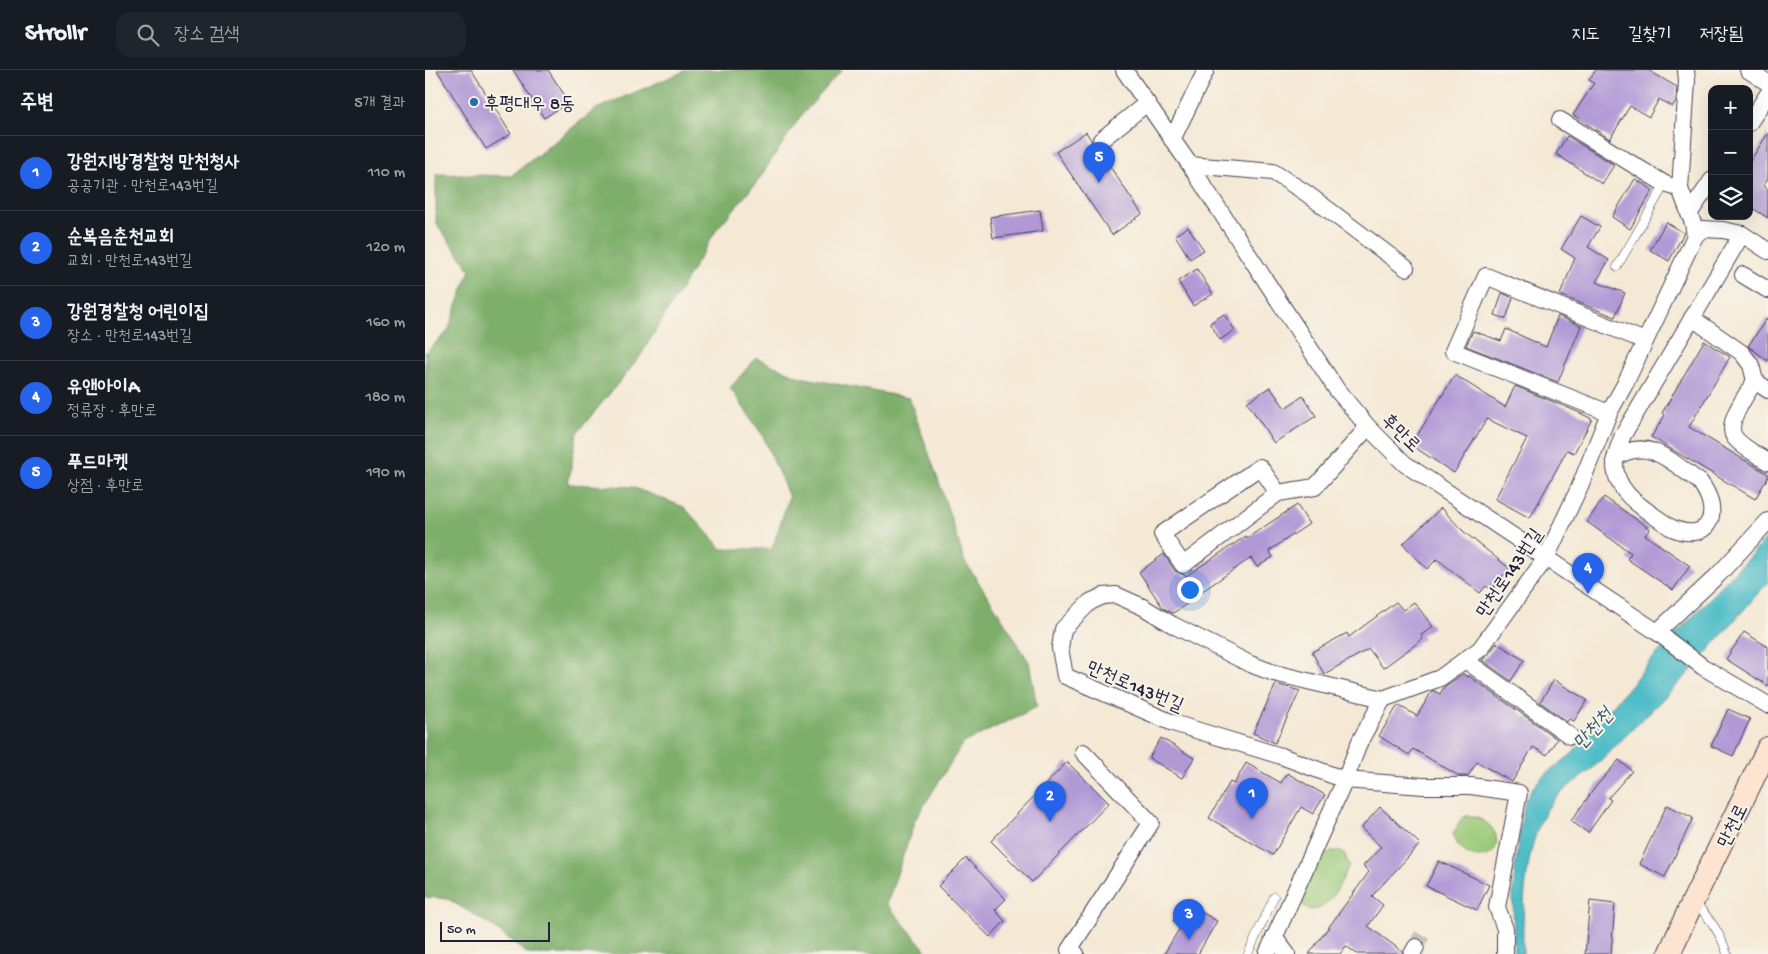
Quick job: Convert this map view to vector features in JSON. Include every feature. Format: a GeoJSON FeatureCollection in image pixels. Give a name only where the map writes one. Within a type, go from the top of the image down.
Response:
{"type":"FeatureCollection","features":[{"type":"Feature","properties":{"kind":"street","name":"후만로"},"geometry":{"type":"LineString","coordinates":[[1124,70],[1190,165],[1337,390],[1368,427],[1405,464],[1660,634],[1703,667],[1768,705]]}},
{"type":"Feature","properties":{"kind":"street"},"geometry":{"type":"LineString","coordinates":[[1172,140],[1206,70]]}},
{"type":"Feature","properties":{"kind":"street"},"geometry":{"type":"LineString","coordinates":[[1673,186],[1687,81],[1686,70]]}},
{"type":"Feature","properties":{"kind":"street"},"geometry":{"type":"LineString","coordinates":[[1748,70],[1768,83]]}},
{"type":"Feature","properties":{"kind":"street"},"geometry":{"type":"LineString","coordinates":[[1753,117],[1768,94]]}},
{"type":"Feature","properties":{"kind":"street"},"geometry":{"type":"LineString","coordinates":[[1101,140],[1147,103]]}},
{"type":"Feature","properties":{"kind":"street"},"geometry":{"type":"LineString","coordinates":[[1559,120],[1673,186],[1689,214],[1695,236],[1702,229],[1723,230],[1742,234],[1768,251]]}},
{"type":"Feature","properties":{"kind":"street"},"geometry":{"type":"LineString","coordinates":[[1190,165],[1273,172],[1305,193],[1406,268]]}},
{"type":"Feature","properties":{"kind":"street"},"geometry":{"type":"LineString","coordinates":[[1689,214],[1708,186]]}},
{"type":"Feature","properties":{"kind":"street"},"geometry":{"type":"LineString","coordinates":[[1615,458],[1632,450],[1648,449],[1657,453],[1699,482],[1709,497],[1712,506],[1712,515],[1709,523],[1702,529],[1693,531],[1677,530],[1670,527],[1626,494],[1617,475],[1615,458],[1623,435],[1742,234]]}},
{"type":"Feature","properties":{"kind":"street","name":"만천로143번길"},"geometry":{"type":"LineString","coordinates":[[1345,780],[1281,756],[1173,723],[1065,676],[1060,648],[1063,630],[1090,602],[1103,596],[1117,595],[1250,664],[1274,673],[1383,699],[1440,678],[1480,649],[1546,558],[1580,486],[1609,413],[1695,236]]}},
{"type":"Feature","properties":{"kind":"street"},"geometry":{"type":"LineString","coordinates":[[1743,275],[1768,290]]}},
{"type":"Feature","properties":{"kind":"street"},"geometry":{"type":"LineString","coordinates":[[1609,413],[1453,351],[1486,276],[1645,341]]}},
{"type":"Feature","properties":{"kind":"street"},"geometry":{"type":"LineString","coordinates":[[1692,318],[1742,352],[1751,365],[1761,386],[1733,418],[1732,429],[1736,439],[1768,462]]}},
{"type":"Feature","properties":{"kind":"street"},"geometry":{"type":"LineString","coordinates":[[1278,493],[1260,467],[1162,534],[1183,565],[1278,493],[1315,486],[1368,427]]}},
{"type":"Feature","properties":{"kind":"street"},"geometry":{"type":"LineString","coordinates":[[1660,634],[1768,521]]}},
{"type":"Feature","properties":{"kind":"street"},"geometry":{"type":"LineString","coordinates":[[1465,660],[1570,736]]}},
{"type":"Feature","properties":{"kind":"street"},"geometry":{"type":"LineString","coordinates":[[1267,954],[1345,780],[1360,741],[1383,699]]}},
{"type":"Feature","properties":{"kind":"street","name":"만천로"},"geometry":{"type":"LineString","coordinates":[[1669,954],[1768,748]]}},
{"type":"Feature","properties":{"kind":"street"},"geometry":{"type":"LineString","coordinates":[[1076,954],[1069,950],[1151,823],[1083,752]]}},
{"type":"Feature","properties":{"kind":"street"},"geometry":{"type":"LineString","coordinates":[[1345,780],[1423,786],[1471,786],[1519,793],[1497,907],[1505,929],[1505,954]]}},
{"type":"Feature","properties":{"kind":"street"},"geometry":{"type":"LineString","coordinates":[[1274,937],[1287,954]]}},
{"type":"Feature","properties":{"kind":"lane"},"geometry":{"type":"LineString","coordinates":[[1617,267],[1673,186]]}},
{"type":"Feature","properties":{"kind":"lane"},"geometry":{"type":"LineString","coordinates":[[1248,954],[1274,897]]}},
{"type":"Feature","properties":{"kind":"lane"},"geometry":{"type":"LineString","coordinates":[[1693,901],[1707,916],[1719,934],[1727,954]]}},
{"type":"Feature","properties":{"kind":"green space"},"geometry":{"type":"Polygon","coordinates":[[[687,70],[842,70],[800,117],[757,182],[717,229],[639,358],[577,433],[568,484],[632,487],[684,507],[722,549],[772,549],[789,497],[763,436],[730,388],[756,358],[800,377],[909,398],[965,562],[1029,662],[1037,707],[963,743],[915,820],[887,904],[929,954],[528,954],[489,924],[448,899],[425,897],[425,353],[448,331],[470,270],[436,223],[436,174],[511,176],[596,109],[687,70]]]}},
{"type":"Feature","properties":{"kind":"green space"},"geometry":{"type":"Polygon","coordinates":[[[1472,816],[1484,821],[1493,830],[1497,842],[1491,854],[1475,857],[1465,852],[1458,844],[1453,834],[1462,818],[1472,816]]]}},
{"type":"Feature","properties":{"kind":"green space"},"geometry":{"type":"Polygon","coordinates":[[[1332,851],[1339,851],[1345,855],[1349,866],[1328,901],[1322,907],[1309,909],[1302,905],[1299,898],[1317,858],[1332,851]]]}},
{"type":"Feature","properties":{"kind":"water"},"geometry":{"type":"Polygon","coordinates":[[[1768,537],[1768,582],[1686,676],[1589,772],[1568,787],[1550,805],[1535,836],[1530,855],[1523,918],[1523,954],[1514,954],[1513,893],[1518,842],[1525,801],[1531,790],[1541,778],[1572,754],[1653,658],[1768,537]]]}},
{"type":"Feature","properties":{"kind":"building","name":"후평대우 8동"},"geometry":{"type":"Polygon","coordinates":[[[437,70],[471,70],[511,134],[486,149],[437,70]]]}},
{"type":"Feature","properties":{"kind":"building"},"geometry":{"type":"Polygon","coordinates":[[[513,70],[548,70],[569,102],[544,118],[513,70]]]}},
{"type":"Feature","properties":{"kind":"building"},"geometry":{"type":"Polygon","coordinates":[[[1596,70],[1648,70],[1677,87],[1676,101],[1672,107],[1659,99],[1649,117],[1630,106],[1610,139],[1573,115],[1594,83],[1589,80],[1596,70]]]}},
{"type":"Feature","properties":{"kind":"building"},"geometry":{"type":"Polygon","coordinates":[[[1086,132],[1093,146],[1098,149],[1142,214],[1112,235],[1056,152],[1086,132]]]}},
{"type":"Feature","properties":{"kind":"building"},"geometry":{"type":"Polygon","coordinates":[[[1768,133],[1768,179],[1763,186],[1768,189],[1768,218],[1753,209],[1753,157],[1768,133]]]}},
{"type":"Feature","properties":{"kind":"building"},"geometry":{"type":"Polygon","coordinates":[[[1567,136],[1614,165],[1602,184],[1556,154],[1567,136]]]}},
{"type":"Feature","properties":{"kind":"building"},"geometry":{"type":"Polygon","coordinates":[[[1635,179],[1653,190],[1630,229],[1612,217],[1635,179]]]}},
{"type":"Feature","properties":{"kind":"building"},"geometry":{"type":"Polygon","coordinates":[[[1040,210],[1043,231],[993,238],[990,217],[1040,210]]]}},
{"type":"Feature","properties":{"kind":"building"},"geometry":{"type":"Polygon","coordinates":[[[1581,216],[1600,227],[1588,247],[1609,260],[1596,282],[1625,293],[1615,317],[1560,295],[1575,258],[1561,249],[1581,216]]]}},
{"type":"Feature","properties":{"kind":"building"},"geometry":{"type":"Polygon","coordinates":[[[1666,222],[1684,233],[1669,261],[1650,250],[1666,222]]]}},
{"type":"Feature","properties":{"kind":"building"},"geometry":{"type":"Polygon","coordinates":[[[1188,227],[1204,250],[1190,259],[1175,235],[1188,227]]]}},
{"type":"Feature","properties":{"kind":"building"},"geometry":{"type":"Polygon","coordinates":[[[1197,269],[1213,294],[1193,306],[1178,281],[1197,269]]]}},
{"type":"Feature","properties":{"kind":"building"},"geometry":{"type":"Polygon","coordinates":[[[1502,293],[1513,298],[1506,319],[1495,315],[1502,293]]]}},
{"type":"Feature","properties":{"kind":"building"},"geometry":{"type":"Polygon","coordinates":[[[1224,314],[1235,330],[1220,340],[1210,323],[1224,314]]]}},
{"type":"Feature","properties":{"kind":"building"},"geometry":{"type":"Polygon","coordinates":[[[1558,316],[1581,326],[1558,382],[1466,346],[1473,331],[1501,341],[1506,329],[1546,347],[1558,316]]]}},
{"type":"Feature","properties":{"kind":"building"},"geometry":{"type":"Polygon","coordinates":[[[1768,317],[1768,361],[1748,346],[1768,317]]]}},
{"type":"Feature","properties":{"kind":"building"},"geometry":{"type":"Polygon","coordinates":[[[1704,341],[1730,357],[1689,427],[1768,474],[1755,499],[1651,437],[1665,415],[1662,413],[1704,341]]]}},
{"type":"Feature","properties":{"kind":"building"},"geometry":{"type":"Polygon","coordinates":[[[1455,375],[1505,407],[1515,386],[1592,419],[1574,453],[1567,450],[1530,518],[1495,499],[1527,438],[1487,419],[1454,473],[1411,445],[1455,375]]]}},
{"type":"Feature","properties":{"kind":"building"},"geometry":{"type":"Polygon","coordinates":[[[1270,387],[1285,408],[1303,396],[1316,416],[1274,443],[1247,402],[1270,387]]]}},
{"type":"Feature","properties":{"kind":"building"},"geometry":{"type":"Polygon","coordinates":[[[1604,497],[1650,529],[1645,535],[1690,566],[1673,590],[1627,559],[1631,553],[1587,522],[1604,497]]]}},
{"type":"Feature","properties":{"kind":"building"},"geometry":{"type":"Polygon","coordinates":[[[1297,505],[1309,524],[1269,551],[1273,557],[1257,567],[1251,558],[1173,613],[1163,608],[1139,572],[1164,554],[1175,571],[1186,576],[1297,505]]]}},
{"type":"Feature","properties":{"kind":"building"},"geometry":{"type":"Polygon","coordinates":[[[1441,508],[1463,531],[1509,568],[1492,590],[1486,586],[1480,593],[1437,559],[1427,569],[1403,544],[1441,508]]]}},
{"type":"Feature","properties":{"kind":"building"},"geometry":{"type":"Polygon","coordinates":[[[1396,602],[1403,610],[1414,602],[1433,627],[1421,635],[1423,639],[1383,668],[1369,649],[1324,674],[1312,652],[1347,633],[1349,637],[1396,602]]]}},
{"type":"Feature","properties":{"kind":"building"},"geometry":{"type":"Polygon","coordinates":[[[1744,632],[1768,647],[1768,686],[1726,659],[1744,632]]]}},
{"type":"Feature","properties":{"kind":"building"},"geometry":{"type":"Polygon","coordinates":[[[1497,643],[1524,660],[1511,681],[1482,660],[1497,643]]]}},
{"type":"Feature","properties":{"kind":"building"},"geometry":{"type":"Polygon","coordinates":[[[1463,674],[1469,676],[1557,739],[1547,755],[1533,747],[1512,782],[1477,762],[1468,776],[1459,776],[1413,749],[1409,755],[1379,736],[1398,705],[1417,716],[1432,691],[1440,694],[1444,687],[1463,674]]]}},
{"type":"Feature","properties":{"kind":"building"},"geometry":{"type":"Polygon","coordinates":[[[1554,680],[1587,700],[1574,721],[1569,719],[1567,722],[1540,702],[1554,680]]]}},
{"type":"Feature","properties":{"kind":"building"},"geometry":{"type":"Polygon","coordinates":[[[1276,684],[1300,691],[1275,743],[1253,733],[1276,684]]]}},
{"type":"Feature","properties":{"kind":"building"},"geometry":{"type":"Polygon","coordinates":[[[1728,709],[1750,719],[1733,756],[1711,746],[1728,709]]]}},
{"type":"Feature","properties":{"kind":"building"},"geometry":{"type":"Polygon","coordinates":[[[1161,738],[1194,758],[1182,778],[1149,758],[1161,738]]]}},
{"type":"Feature","properties":{"kind":"building"},"geometry":{"type":"Polygon","coordinates":[[[1619,760],[1632,771],[1608,798],[1611,800],[1588,833],[1571,821],[1597,785],[1619,760]]]}},
{"type":"Feature","properties":{"kind":"building"},"geometry":{"type":"Polygon","coordinates":[[[1067,762],[1109,803],[1032,882],[991,841],[1067,762]]]}},
{"type":"Feature","properties":{"kind":"building"},"geometry":{"type":"Polygon","coordinates":[[[1246,763],[1281,783],[1287,773],[1325,795],[1313,814],[1301,807],[1273,855],[1209,818],[1230,782],[1234,784],[1246,763]]]}},
{"type":"Feature","properties":{"kind":"building"},"geometry":{"type":"Polygon","coordinates":[[[1667,805],[1693,818],[1665,877],[1639,864],[1667,805]]]}},
{"type":"Feature","properties":{"kind":"building"},"geometry":{"type":"Polygon","coordinates":[[[1380,807],[1420,844],[1372,896],[1383,905],[1368,926],[1403,952],[1402,954],[1357,954],[1346,946],[1340,954],[1309,954],[1369,872],[1363,866],[1381,847],[1361,828],[1380,807]]]}},
{"type":"Feature","properties":{"kind":"building"},"geometry":{"type":"Polygon","coordinates":[[[966,858],[1006,899],[995,910],[1005,921],[990,937],[938,886],[966,858]]]}},
{"type":"Feature","properties":{"kind":"building"},"geometry":{"type":"Polygon","coordinates":[[[1439,861],[1489,885],[1477,910],[1426,886],[1439,861]]]}},
{"type":"Feature","properties":{"kind":"building"},"geometry":{"type":"Polygon","coordinates":[[[1590,901],[1615,904],[1611,954],[1585,954],[1590,901]]]}},
{"type":"Feature","properties":{"kind":"building"},"geometry":{"type":"Polygon","coordinates":[[[1184,902],[1217,921],[1198,954],[1164,954],[1181,926],[1173,921],[1184,902]]]}},
{"type":"Feature","properties":{"kind":"tunnel"},"geometry":{"type":"LineString","coordinates":[[1416,947],[1422,935]]}},
{"type":"Feature","properties":{"kind":"place","name":"후평대우 8동"},"geometry":{"type":"Point","coordinates":[474,102]}},
{"type":"Feature","properties":{"kind":"place","name":"푸드마켓"},"geometry":{"type":"Point","coordinates":[1099,183]}},
{"type":"Feature","properties":{"kind":"place","name":"유앤아이A"},"geometry":{"type":"Point","coordinates":[1588,594]}},
{"type":"Feature","properties":{"kind":"place","name":"강원지방경찰청 만천청사"},"geometry":{"type":"Point","coordinates":[1252,819]}},
{"type":"Feature","properties":{"kind":"place","name":"순복음춘천교회"},"geometry":{"type":"Point","coordinates":[1050,822]}},
{"type":"Feature","properties":{"kind":"place","name":"강원경찰청 어린이집"},"geometry":{"type":"Point","coordinates":[1189,940]}},
{"type":"Feature","properties":{"kind":"water label","name":"만천천"},"geometry":{"type":"Point","coordinates":[1592,728]}}]}
